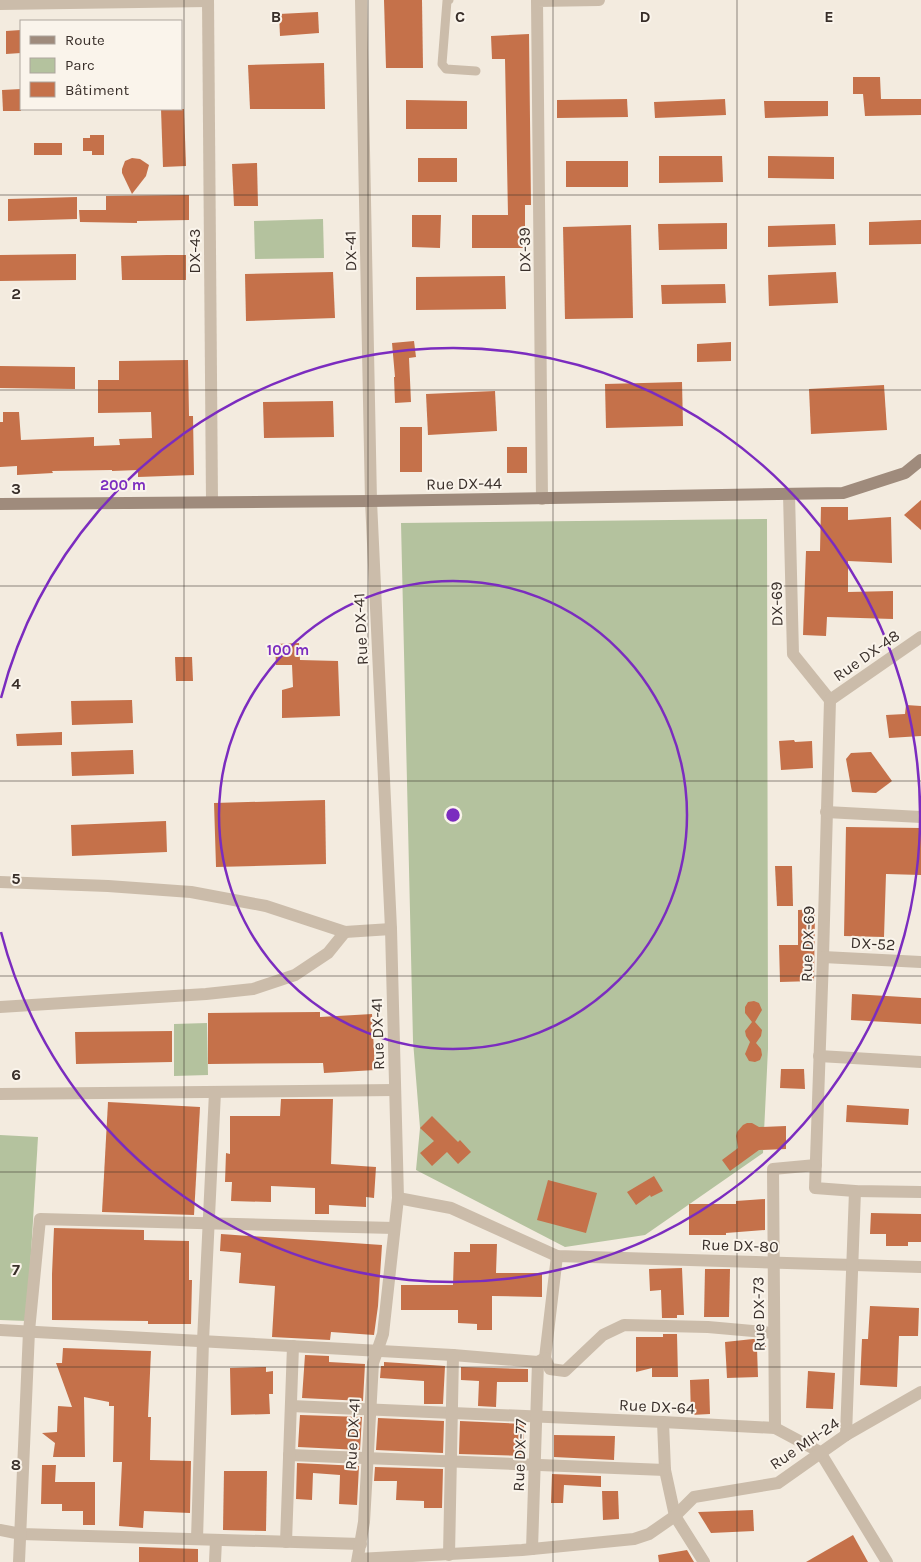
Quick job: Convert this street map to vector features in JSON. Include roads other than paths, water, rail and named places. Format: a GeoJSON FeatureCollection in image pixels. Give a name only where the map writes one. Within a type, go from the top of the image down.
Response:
{"type":"FeatureCollection","features":[{"type":"Feature","properties":{"kind":"street","name":"DX-41"},"geometry":{"type":"LineString","coordinates":[[361,0],[371,501]]}},
{"type":"Feature","properties":{"kind":"street"},"geometry":{"type":"LineString","coordinates":[[540,1],[599,0]]}},
{"type":"Feature","properties":{"kind":"street"},"geometry":{"type":"LineString","coordinates":[[0,4],[208,1]]}},
{"type":"Feature","properties":{"kind":"street","name":"DX-43"},"geometry":{"type":"LineString","coordinates":[[208,1],[212,502]]}},
{"type":"Feature","properties":{"kind":"street","name":"DX-39"},"geometry":{"type":"LineString","coordinates":[[540,1],[542,498]]}},
{"type":"Feature","properties":{"kind":"street","name":"Rue DX-44"},"geometry":{"type":"LineString","coordinates":[[0,504],[371,501],[843,493],[905,473],[921,460]]}},
{"type":"Feature","properties":{"kind":"street","name":"DX-69"},"geometry":{"type":"LineString","coordinates":[[789,494],[793,654],[830,700]]}},
{"type":"Feature","properties":{"kind":"street","name":"Rue DX-41"},"geometry":{"type":"LineString","coordinates":[[357,1561],[364,1522],[373,1363],[383,1334],[398,1198],[391,929],[371,501]]}},
{"type":"Feature","properties":{"kind":"street","name":"Rue DX-48"},"geometry":{"type":"LineString","coordinates":[[830,700],[921,637]]}},
{"type":"Feature","properties":{"kind":"street","name":"Rue DX-69"},"geometry":{"type":"LineString","coordinates":[[830,700],[815,1188],[855,1191]]}},
{"type":"Feature","properties":{"kind":"street"},"geometry":{"type":"LineString","coordinates":[[826,812],[915,817],[921,807]]}},
{"type":"Feature","properties":{"kind":"street"},"geometry":{"type":"LineString","coordinates":[[0,882],[191,892],[266,906],[345,932],[391,929]]}},
{"type":"Feature","properties":{"kind":"street"},"geometry":{"type":"LineString","coordinates":[[0,1007],[196,995],[253,988],[295,975],[328,953],[345,932]]}},
{"type":"Feature","properties":{"kind":"street","name":"DX-52"},"geometry":{"type":"LineString","coordinates":[[823,957],[921,962]]}},
{"type":"Feature","properties":{"kind":"street"},"geometry":{"type":"LineString","coordinates":[[819,1056],[921,1062]]}},
{"type":"Feature","properties":{"kind":"street"},"geometry":{"type":"LineString","coordinates":[[0,1094],[395,1090]]}},
{"type":"Feature","properties":{"kind":"street"},"geometry":{"type":"LineString","coordinates":[[197,1539],[203,1341],[214,1092]]}},
{"type":"Feature","properties":{"kind":"street","name":"Rue DX-73"},"geometry":{"type":"LineString","coordinates":[[775,1428],[773,1169],[816,1165]]}},
{"type":"Feature","properties":{"kind":"street"},"geometry":{"type":"LineString","coordinates":[[846,1434],[855,1191],[921,1192]]}},
{"type":"Feature","properties":{"kind":"street"},"geometry":{"type":"LineString","coordinates":[[398,1198],[451,1208],[557,1256]]}},
{"type":"Feature","properties":{"kind":"street"},"geometry":{"type":"LineString","coordinates":[[19,1562],[29,1331],[40,1219],[394,1228]]}},
{"type":"Feature","properties":{"kind":"street","name":"Rue DX-80"},"geometry":{"type":"LineString","coordinates":[[557,1256],[921,1267]]}},
{"type":"Feature","properties":{"kind":"street","name":"Rue DX-77"},"geometry":{"type":"LineString","coordinates":[[524,1554],[535,1464],[542,1360],[557,1256]]}},
{"type":"Feature","properties":{"kind":"street"},"geometry":{"type":"LineString","coordinates":[[0,1330],[542,1360],[550,1369],[565,1371],[603,1335],[624,1325],[708,1327],[774,1333]]}},
{"type":"Feature","properties":{"kind":"street"},"geometry":{"type":"LineString","coordinates":[[286,1542],[293,1346]]}},
{"type":"Feature","properties":{"kind":"street"},"geometry":{"type":"LineString","coordinates":[[449,1555],[453,1355]]}},
{"type":"Feature","properties":{"kind":"street","name":"Rue MH-24"},"geometry":{"type":"LineString","coordinates":[[357,1561],[449,1555],[524,1554],[634,1539],[649,1534],[675,1516],[694,1497],[778,1483],[846,1434],[921,1392]]}},
{"type":"Feature","properties":{"kind":"street","name":"Rue DX-64"},"geometry":{"type":"LineString","coordinates":[[291,1406],[775,1428]]}},
{"type":"Feature","properties":{"kind":"street"},"geometry":{"type":"LineString","coordinates":[[663,1422],[665,1470],[675,1516],[704,1562]]}},
{"type":"Feature","properties":{"kind":"street"},"geometry":{"type":"LineString","coordinates":[[775,1428],[820,1452],[887,1562]]}},
{"type":"Feature","properties":{"kind":"street"},"geometry":{"type":"LineString","coordinates":[[289,1454],[665,1470]]}},
{"type":"Feature","properties":{"kind":"street"},"geometry":{"type":"LineString","coordinates":[[0,1530],[21,1534],[361,1544]]}},
{"type":"Feature","properties":{"kind":"street"},"geometry":{"type":"LineString","coordinates":[[215,1562],[216,1540]]}},
{"type":"Feature","properties":{"kind":"lane"},"geometry":{"type":"LineString","coordinates":[[449,0],[447,1],[442,64],[446,69],[476,71]]}}]}
